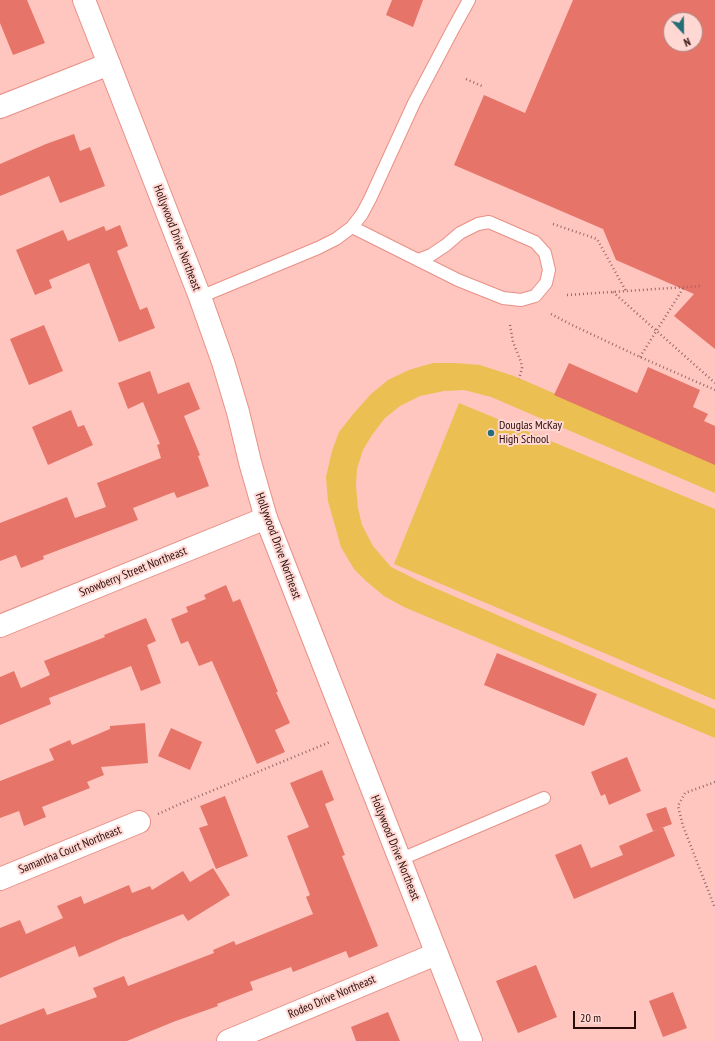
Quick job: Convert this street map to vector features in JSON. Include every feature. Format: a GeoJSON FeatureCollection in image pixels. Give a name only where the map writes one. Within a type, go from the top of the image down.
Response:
{"type":"FeatureCollection","features":[{"type":"Feature","properties":{"kind":"street","name":"Hollywood Drive Northeast"},"geometry":{"type":"LineString","coordinates":[[84,0],[200,298],[230,384],[266,518],[470,1041]]}},
{"type":"Feature","properties":{"kind":"street"},"geometry":{"type":"LineString","coordinates":[[0,107],[109,64]]}},
{"type":"Feature","properties":{"kind":"street","name":"Snowberry Street Northeast"},"geometry":{"type":"LineString","coordinates":[[0,626],[266,518]]}},
{"type":"Feature","properties":{"kind":"street","name":"Samantha Court Northeast"},"geometry":{"type":"LineString","coordinates":[[0,879],[139,822]]}},
{"type":"Feature","properties":{"kind":"street","name":"Rodeo Drive Northeast"},"geometry":{"type":"LineString","coordinates":[[228,1041],[436,954]]}},
{"type":"Feature","properties":{"kind":"lane"},"geometry":{"type":"LineString","coordinates":[[200,298],[318,248],[336,239],[352,227],[362,214],[370,199],[414,103],[469,0]]}},
{"type":"Feature","properties":{"kind":"lane"},"geometry":{"type":"LineString","coordinates":[[352,227],[418,260],[458,280],[503,298],[520,300],[535,296],[546,283],[549,270],[545,253],[535,242],[488,222],[478,224],[460,233],[431,255],[418,260]]}},
{"type":"Feature","properties":{"kind":"lane"},"geometry":{"type":"LineString","coordinates":[[399,860],[544,798]]}},
{"type":"Feature","properties":{"kind":"path"},"geometry":{"type":"LineString","coordinates":[[466,79],[484,87]]}},
{"type":"Feature","properties":{"kind":"path"},"geometry":{"type":"LineString","coordinates":[[553,224],[597,240],[626,291]]}},
{"type":"Feature","properties":{"kind":"path"},"geometry":{"type":"LineString","coordinates":[[567,295],[701,286]]}},
{"type":"Feature","properties":{"kind":"path"},"geometry":{"type":"LineString","coordinates":[[640,357],[684,287]]}},
{"type":"Feature","properties":{"kind":"path"},"geometry":{"type":"LineString","coordinates":[[613,292],[715,383]]}},
{"type":"Feature","properties":{"kind":"path"},"geometry":{"type":"LineString","coordinates":[[551,314],[640,357],[715,390]]}},
{"type":"Feature","properties":{"kind":"path"},"geometry":{"type":"LineString","coordinates":[[510,324],[513,342],[522,368],[519,379]]}},
{"type":"Feature","properties":{"kind":"path"},"geometry":{"type":"LineString","coordinates":[[139,822],[350,734]]}},
{"type":"Feature","properties":{"kind":"path"},"geometry":{"type":"LineString","coordinates":[[715,782],[685,794],[678,806],[683,826],[715,908]]}},
{"type":"Feature","properties":{"kind":"shaded area"},"geometry":{"type":"Polygon","coordinates":[[[433,363],[480,365],[514,376],[715,463],[715,493],[491,397],[464,390],[444,391],[420,396],[400,406],[385,418],[363,450],[357,469],[356,486],[358,508],[362,525],[373,546],[391,567],[421,582],[715,709],[715,738],[404,607],[384,596],[354,569],[341,547],[328,501],[326,477],[332,451],[339,432],[371,394],[388,380],[409,370],[433,363]]]}},
{"type":"Feature","properties":{"kind":"shaded area"},"geometry":{"type":"Polygon","coordinates":[[[459,403],[715,509],[715,700],[394,564],[459,403]]]}},
{"type":"Feature","properties":{"kind":"building"},"geometry":{"type":"Polygon","coordinates":[[[0,0],[27,0],[45,43],[13,55],[0,23],[0,0]]]}},
{"type":"Feature","properties":{"kind":"building"},"geometry":{"type":"Polygon","coordinates":[[[392,0],[423,0],[413,27],[386,15],[392,0]]]}},
{"type":"Feature","properties":{"kind":"building"},"geometry":{"type":"Polygon","coordinates":[[[573,0],[715,0],[715,349],[674,316],[694,294],[616,260],[603,229],[454,165],[484,95],[525,113],[573,0]]]}},
{"type":"Feature","properties":{"kind":"building"},"geometry":{"type":"Polygon","coordinates":[[[74,134],[80,151],[90,147],[105,186],[60,203],[49,176],[0,196],[0,164],[46,144],[74,134]]]}},
{"type":"Feature","properties":{"kind":"building"},"geometry":{"type":"Polygon","coordinates":[[[120,225],[128,246],[117,251],[140,310],[147,307],[155,328],[119,342],[89,263],[49,280],[52,288],[35,295],[16,250],[63,230],[68,241],[104,226],[106,231],[120,225]]]}},
{"type":"Feature","properties":{"kind":"building"},"geometry":{"type":"Polygon","coordinates":[[[44,325],[63,371],[29,385],[10,339],[44,325]]]}},
{"type":"Feature","properties":{"kind":"building"},"geometry":{"type":"Polygon","coordinates":[[[569,363],[637,393],[648,367],[700,390],[693,407],[708,414],[704,421],[715,426],[715,465],[554,395],[569,363]]]}},
{"type":"Feature","properties":{"kind":"building"},"geometry":{"type":"Polygon","coordinates":[[[150,371],[158,394],[189,382],[200,409],[184,416],[200,455],[198,456],[209,486],[177,498],[174,492],[133,508],[138,520],[43,556],[44,559],[21,568],[16,555],[0,561],[0,523],[67,497],[75,518],[106,507],[97,483],[161,458],[157,445],[160,444],[143,402],[128,409],[118,383],[150,371]]]}},
{"type":"Feature","properties":{"kind":"building"},"geometry":{"type":"Polygon","coordinates":[[[71,410],[78,427],[84,425],[93,445],[48,465],[32,427],[71,410]]]}},
{"type":"Feature","properties":{"kind":"building"},"geometry":{"type":"Polygon","coordinates":[[[226,585],[233,602],[240,599],[278,692],[276,692],[290,723],[275,730],[285,752],[257,764],[212,661],[199,666],[188,641],[181,644],[171,619],[188,612],[186,607],[206,599],[204,595],[226,585]]]}},
{"type":"Feature","properties":{"kind":"building"},"geometry":{"type":"Polygon","coordinates":[[[146,618],[156,641],[147,645],[161,683],[141,691],[131,666],[49,698],[51,704],[0,725],[0,677],[14,671],[21,688],[50,675],[44,661],[105,637],[104,635],[146,618]]]}},
{"type":"Feature","properties":{"kind":"building"},"geometry":{"type":"Polygon","coordinates":[[[497,653],[597,694],[584,726],[484,685],[497,653]]]}},
{"type":"Feature","properties":{"kind":"building"},"geometry":{"type":"Polygon","coordinates":[[[145,723],[148,763],[101,767],[104,775],[87,782],[90,788],[42,807],[46,817],[24,826],[19,811],[0,818],[0,781],[54,760],[49,749],[70,740],[72,745],[110,729],[110,726],[145,723]]]}},
{"type":"Feature","properties":{"kind":"building"},"geometry":{"type":"Polygon","coordinates":[[[171,728],[202,742],[190,770],[158,756],[171,728]]]}},
{"type":"Feature","properties":{"kind":"building"},"geometry":{"type":"Polygon","coordinates":[[[627,757],[641,791],[609,805],[605,794],[601,796],[591,772],[627,757]]]}},
{"type":"Feature","properties":{"kind":"building"},"geometry":{"type":"Polygon","coordinates":[[[322,770],[334,800],[325,804],[345,855],[342,856],[378,946],[349,958],[346,951],[293,972],[291,967],[250,982],[253,990],[217,1004],[218,1006],[173,1022],[127,1041],[0,1041],[0,1025],[44,1008],[47,1015],[97,997],[93,988],[124,976],[128,986],[214,953],[213,950],[234,941],[236,945],[313,914],[306,897],[310,895],[287,836],[309,827],[290,783],[322,770]]]}},
{"type":"Feature","properties":{"kind":"building"},"geometry":{"type":"Polygon","coordinates":[[[225,796],[248,856],[216,869],[199,828],[208,825],[200,806],[225,796]]]}},
{"type":"Feature","properties":{"kind":"building"},"geometry":{"type":"Polygon","coordinates":[[[666,807],[672,824],[653,831],[646,814],[666,807]]]}},
{"type":"Feature","properties":{"kind":"building"},"geometry":{"type":"Polygon","coordinates":[[[663,827],[675,856],[574,899],[555,855],[581,844],[591,868],[623,855],[619,846],[663,827]]]}},
{"type":"Feature","properties":{"kind":"building"},"geometry":{"type":"Polygon","coordinates":[[[213,868],[230,895],[188,921],[183,914],[79,957],[75,946],[0,978],[0,928],[20,920],[26,934],[63,918],[57,906],[81,896],[84,904],[129,885],[132,893],[150,886],[152,890],[183,871],[190,882],[213,868]]]}},
{"type":"Feature","properties":{"kind":"building"},"geometry":{"type":"Polygon","coordinates":[[[536,965],[557,1017],[518,1033],[496,981],[536,965]]]}},
{"type":"Feature","properties":{"kind":"building"},"geometry":{"type":"Polygon","coordinates":[[[673,992],[687,1028],[663,1037],[649,1001],[673,992]]]}},
{"type":"Feature","properties":{"kind":"building"},"geometry":{"type":"Polygon","coordinates":[[[388,1012],[400,1041],[356,1041],[351,1027],[388,1012]]]}},
{"type":"Feature","properties":{"kind":"place","name":"Douglas McKay High School"},"geometry":{"type":"Point","coordinates":[491,433]}}]}
